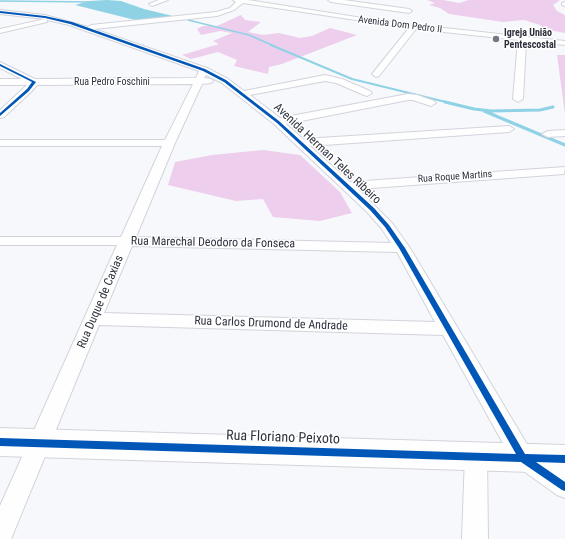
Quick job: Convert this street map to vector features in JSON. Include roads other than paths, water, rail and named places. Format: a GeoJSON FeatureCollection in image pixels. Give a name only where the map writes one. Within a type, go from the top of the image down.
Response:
{"type":"FeatureCollection","features":[{"type":"Feature","properties":{"kind":"street"},"geometry":{"type":"LineString","coordinates":[[152,4],[165,0]]}},
{"type":"Feature","properties":{"kind":"street"},"geometry":{"type":"LineString","coordinates":[[331,0],[407,16]]}},
{"type":"Feature","properties":{"kind":"street"},"geometry":{"type":"LineString","coordinates":[[85,28],[217,14],[232,9],[238,1]]}},
{"type":"Feature","properties":{"kind":"street","name":"Avenida Dom Pedro II"},"geometry":{"type":"LineString","coordinates":[[238,1],[407,16],[414,27],[565,43]]}},
{"type":"Feature","properties":{"kind":"street","name":"Avenida Herman Teles Ribeiro"},"geometry":{"type":"LineString","coordinates":[[0,12],[56,19],[85,28],[201,76],[225,81],[278,122],[302,143],[387,226],[402,248],[523,458]]}},
{"type":"Feature","properties":{"kind":"street"},"geometry":{"type":"LineString","coordinates":[[0,31],[56,19]]}},
{"type":"Feature","properties":{"kind":"street"},"geometry":{"type":"LineString","coordinates":[[376,74],[414,27]]}},
{"type":"Feature","properties":{"kind":"street"},"geometry":{"type":"LineString","coordinates":[[518,99],[522,38]]}},
{"type":"Feature","properties":{"kind":"street"},"geometry":{"type":"LineString","coordinates":[[0,65],[34,82],[0,115]]}},
{"type":"Feature","properties":{"kind":"street"},"geometry":{"type":"LineString","coordinates":[[11,82],[20,75]]}},
{"type":"Feature","properties":{"kind":"street","name":"Rua Pedro Foschini"},"geometry":{"type":"LineString","coordinates":[[0,82],[201,76]]}},
{"type":"Feature","properties":{"kind":"street","name":"Rua Duque de Caxias"},"geometry":{"type":"LineString","coordinates":[[0,535],[169,143],[201,76]]}},
{"type":"Feature","properties":{"kind":"street"},"geometry":{"type":"LineString","coordinates":[[242,94],[325,78],[340,81],[366,93]]}},
{"type":"Feature","properties":{"kind":"street"},"geometry":{"type":"LineString","coordinates":[[278,122],[408,97],[431,103]]}},
{"type":"Feature","properties":{"kind":"street"},"geometry":{"type":"LineString","coordinates":[[302,143],[509,129]]}},
{"type":"Feature","properties":{"kind":"street"},"geometry":{"type":"LineString","coordinates":[[548,134],[565,133]]}},
{"type":"Feature","properties":{"kind":"street"},"geometry":{"type":"LineString","coordinates":[[0,143],[169,143]]}},
{"type":"Feature","properties":{"kind":"street","name":"Rua Roque Martins"},"geometry":{"type":"LineString","coordinates":[[347,186],[564,170]]}},
{"type":"Feature","properties":{"kind":"street","name":"Rua Marechal Deodoro da Fonseca"},"geometry":{"type":"LineString","coordinates":[[0,241],[127,241],[402,248]]}},
{"type":"Feature","properties":{"kind":"street","name":"Rua Carlos Drumond de Andrade"},"geometry":{"type":"LineString","coordinates":[[94,319],[449,329]]}},
{"type":"Feature","properties":{"kind":"street","name":"Rua Floriano Peixoto"},"geometry":{"type":"LineString","coordinates":[[0,442],[565,459]]}},
{"type":"Feature","properties":{"kind":"street"},"geometry":{"type":"LineString","coordinates":[[475,539],[476,456]]}},
{"type":"Feature","properties":{"kind":"street"},"geometry":{"type":"LineString","coordinates":[[523,458],[565,487]]}},
{"type":"Feature","properties":{"kind":"water"},"geometry":{"type":"Polygon","coordinates":[[[89,1],[121,1],[144,9],[177,17],[139,21],[75,5],[89,1]]]}},
{"type":"Feature","properties":{"kind":"waterway"},"geometry":{"type":"LineString","coordinates":[[0,1],[92,2]]}},
{"type":"Feature","properties":{"kind":"waterway"},"geometry":{"type":"LineString","coordinates":[[188,20],[249,35],[274,46]]}},
{"type":"Feature","properties":{"kind":"waterway"},"geometry":{"type":"LineString","coordinates":[[271,45],[352,79],[450,103]]}},
{"type":"Feature","properties":{"kind":"waterway"},"geometry":{"type":"LineString","coordinates":[[445,102],[474,109],[491,111],[540,110],[553,107]]}},
{"type":"Feature","properties":{"kind":"waterway"},"geometry":{"type":"LineString","coordinates":[[484,111],[565,145]]}},
{"type":"Feature","properties":{"kind":"place","name":"Igreja União Pentescostal"},"geometry":{"type":"Point","coordinates":[496,39]}}]}
